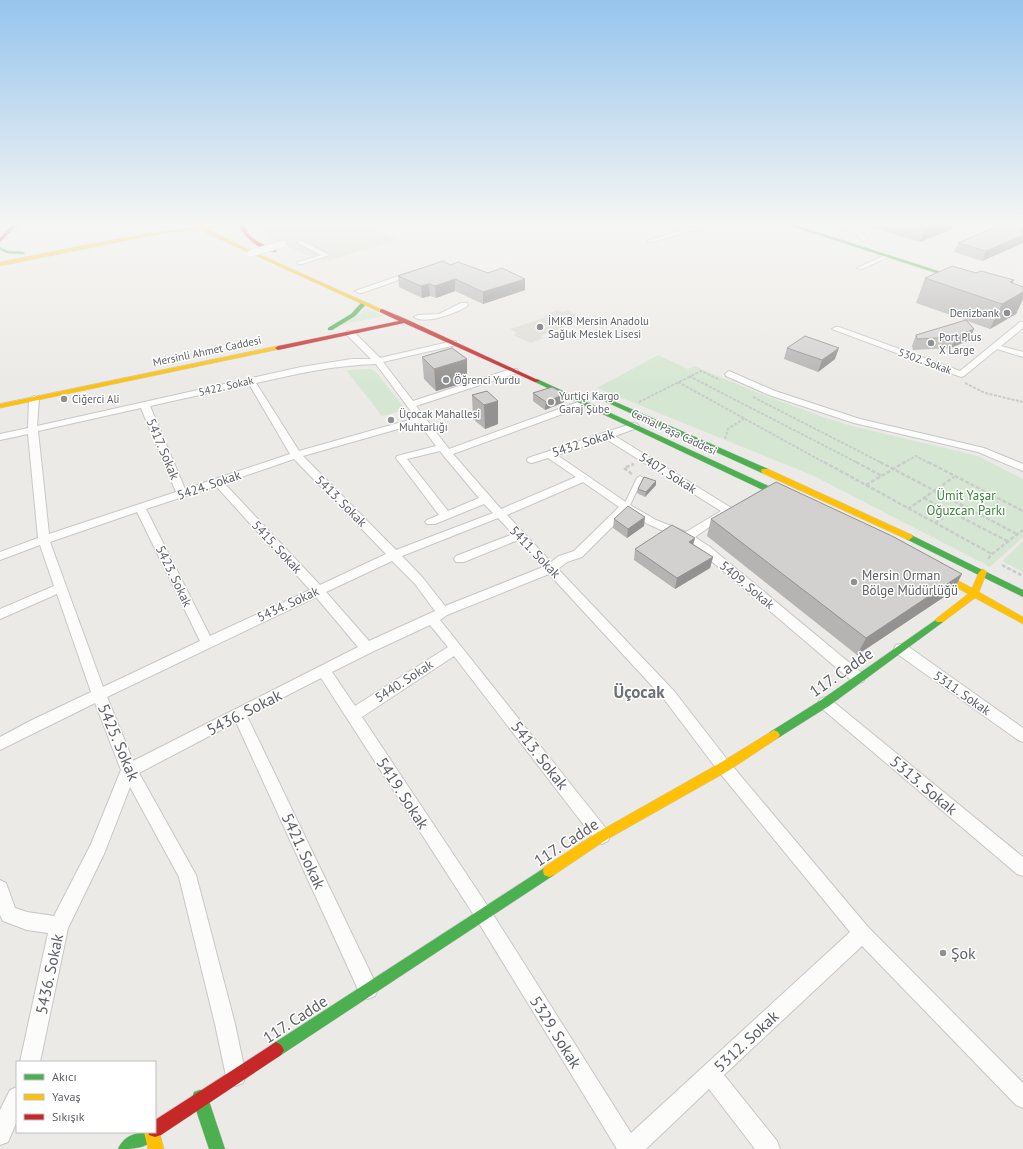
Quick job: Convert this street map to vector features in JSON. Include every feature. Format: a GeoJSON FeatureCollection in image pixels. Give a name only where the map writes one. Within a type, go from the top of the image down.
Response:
{"type":"FeatureCollection","features":[{"type":"Feature","properties":{"kind":"main road"},"geometry":{"type":"LineString","coordinates":[[307,278],[393,316]]}},
{"type":"Feature","properties":{"kind":"main road","name":"Cemal Paşa Caddesi"},"geometry":{"type":"LineString","coordinates":[[331,278],[359,291],[406,317],[426,331],[634,426],[790,500]]}},
{"type":"Feature","properties":{"kind":"main road"},"geometry":{"type":"LineString","coordinates":[[956,278],[973,283]]}},
{"type":"Feature","properties":{"kind":"main road"},"geometry":{"type":"LineString","coordinates":[[330,329],[353,315],[364,303]]}},
{"type":"Feature","properties":{"kind":"main road","name":"Mersinli Ahmet Caddesi"},"geometry":{"type":"LineString","coordinates":[[108,374],[393,316],[406,317]]}},
{"type":"Feature","properties":{"kind":"main road","name":"Cemal Paşa Caddesi"},"geometry":{"type":"LineString","coordinates":[[406,317],[418,317],[453,333]]}},
{"type":"Feature","properties":{"kind":"main road","name":"Mersinli Ahmet Caddesi"},"geometry":{"type":"LineString","coordinates":[[0,406],[353,332],[406,317]]}},
{"type":"Feature","properties":{"kind":"main road"},"geometry":{"type":"LineString","coordinates":[[353,332],[426,331]]}},
{"type":"Feature","properties":{"kind":"main road"},"geometry":{"type":"LineString","coordinates":[[69,392],[83,379]]}},
{"type":"Feature","properties":{"kind":"main road","name":"Cemal Paşa Caddesi"},"geometry":{"type":"LineString","coordinates":[[587,392],[854,511],[982,572],[1023,594]]}},
{"type":"Feature","properties":{"kind":"main road"},"geometry":{"type":"LineString","coordinates":[[927,568],[1023,621]]}},
{"type":"Feature","properties":{"kind":"main road"},"geometry":{"type":"LineString","coordinates":[[974,594],[982,572]]}},
{"type":"Feature","properties":{"kind":"main road","name":"117. Cadde"},"geometry":{"type":"LineString","coordinates":[[156,1127],[602,836],[724,767],[825,703],[858,678],[901,649],[974,594]]}},
{"type":"Feature","properties":{"kind":"main road"},"geometry":{"type":"LineString","coordinates":[[200,1098],[217,1149]]}},
{"type":"Feature","properties":{"kind":"main road"},"geometry":{"type":"LineString","coordinates":[[126,1149],[150,1133]]}},
{"type":"Feature","properties":{"kind":"main road"},"geometry":{"type":"LineString","coordinates":[[151,1133],[156,1149]]}},
{"type":"Feature","properties":{"kind":"street"},"geometry":{"type":"LineString","coordinates":[[359,291],[400,278]]}},
{"type":"Feature","properties":{"kind":"street"},"geometry":{"type":"LineString","coordinates":[[418,317],[440,316],[464,305]]}},
{"type":"Feature","properties":{"kind":"street","name":"5302. Sokak"},"geometry":{"type":"LineString","coordinates":[[836,329],[961,374],[1023,324]]}},
{"type":"Feature","properties":{"kind":"street","name":"5411. Sokak"},"geometry":{"type":"LineString","coordinates":[[353,332],[378,361],[411,405],[420,420],[444,450],[499,514],[670,695],[724,767],[862,933],[1023,1098]]}},
{"type":"Feature","properties":{"kind":"street","name":"5422. Sokak"},"geometry":{"type":"LineString","coordinates":[[0,437],[301,370],[352,362],[378,361],[453,343]]}},
{"type":"Feature","properties":{"kind":"street"},"geometry":{"type":"LineString","coordinates":[[994,346],[1023,355]]}},
{"type":"Feature","properties":{"kind":"street"},"geometry":{"type":"LineString","coordinates":[[411,405],[514,371]]}},
{"type":"Feature","properties":{"kind":"street"},"geometry":{"type":"LineString","coordinates":[[729,374],[772,393],[856,421],[981,450],[1023,468]]}},
{"type":"Feature","properties":{"kind":"street","name":"5413. Sokak"},"geometry":{"type":"LineString","coordinates":[[251,381],[296,455],[419,581],[456,648],[602,836]]}},
{"type":"Feature","properties":{"kind":"street","name":"5425. Sokak"},"geometry":{"type":"LineString","coordinates":[[34,399],[33,429],[44,540],[99,695],[129,770],[186,875],[225,1024],[236,1076]]}},
{"type":"Feature","properties":{"kind":"street"},"geometry":{"type":"LineString","coordinates":[[446,516],[401,458],[444,450],[584,403]]}},
{"type":"Feature","properties":{"kind":"street","name":"5417. Sokak"},"geometry":{"type":"LineString","coordinates":[[144,404],[182,494]]}},
{"type":"Feature","properties":{"kind":"street","name":"5424. Sokak"},"geometry":{"type":"LineString","coordinates":[[0,556],[296,455],[420,420]]}},
{"type":"Feature","properties":{"kind":"street","name":"5432 Sokak"},"geometry":{"type":"LineString","coordinates":[[532,460],[634,426]]}},
{"type":"Feature","properties":{"kind":"street","name":"5407. Sokak"},"geometry":{"type":"LineString","coordinates":[[607,435],[732,509],[687,537]]}},
{"type":"Feature","properties":{"kind":"street","name":"5409. Sokak"},"geometry":{"type":"LineString","coordinates":[[549,454],[626,507],[652,522],[687,537],[706,550],[858,678]]}},
{"type":"Feature","properties":{"kind":"street","name":"5434. Sokak"},"geometry":{"type":"LineString","coordinates":[[0,744],[37,724],[317,590],[394,555],[499,514],[583,478]]}},
{"type":"Feature","properties":{"kind":"street","name":"5415. Sokak"},"geometry":{"type":"LineString","coordinates":[[218,482],[317,590],[367,648]]}},
{"type":"Feature","properties":{"kind":"street"},"geometry":{"type":"LineString","coordinates":[[756,497],[769,490]]}},
{"type":"Feature","properties":{"kind":"street"},"geometry":{"type":"LineString","coordinates":[[430,522],[486,499]]}},
{"type":"Feature","properties":{"kind":"street","name":"5436. Sokak"},"geometry":{"type":"LineString","coordinates":[[30,1061],[59,926],[98,848],[129,770],[367,648],[437,616],[551,568],[563,560],[578,554],[626,507]]}},
{"type":"Feature","properties":{"kind":"street","name":"5423. Sokak"},"geometry":{"type":"LineString","coordinates":[[140,508],[206,643]]}},
{"type":"Feature","properties":{"kind":"street"},"geometry":{"type":"LineString","coordinates":[[460,559],[519,536]]}},
{"type":"Feature","properties":{"kind":"street"},"geometry":{"type":"LineString","coordinates":[[0,614],[60,588]]}},
{"type":"Feature","properties":{"kind":"street","name":"5440. Sokak"},"geometry":{"type":"LineString","coordinates":[[353,715],[456,648]]}},
{"type":"Feature","properties":{"kind":"street","name":"5311. Sokak"},"geometry":{"type":"LineString","coordinates":[[901,649],[1023,736]]}},
{"type":"Feature","properties":{"kind":"street","name":"5419. Sokak"},"geometry":{"type":"LineString","coordinates":[[324,671],[482,914]]}},
{"type":"Feature","properties":{"kind":"street","name":"5313. Sokak"},"geometry":{"type":"LineString","coordinates":[[825,703],[1023,868]]}},
{"type":"Feature","properties":{"kind":"street","name":"5421. Sokak"},"geometry":{"type":"LineString","coordinates":[[239,714],[368,989]]}},
{"type":"Feature","properties":{"kind":"street"},"geometry":{"type":"LineString","coordinates":[[0,889],[9,915],[28,921],[59,926]]}},
{"type":"Feature","properties":{"kind":"street","name":"5329. Sokak"},"geometry":{"type":"LineString","coordinates":[[482,914],[630,1149]]}},
{"type":"Feature","properties":{"kind":"street","name":"5312. Sokak"},"geometry":{"type":"LineString","coordinates":[[630,1149],[862,933]]}},
{"type":"Feature","properties":{"kind":"street"},"geometry":{"type":"LineString","coordinates":[[710,1074],[769,1149]]}},
{"type":"Feature","properties":{"kind":"street"},"geometry":{"type":"LineString","coordinates":[[0,1134],[16,1099]]}},
{"type":"Feature","properties":{"kind":"lane"},"geometry":{"type":"LineString","coordinates":[[626,507],[640,478]]}},
{"type":"Feature","properties":{"kind":"path"},"geometry":{"type":"LineString","coordinates":[[723,382],[702,371],[678,381],[744,419],[992,554]]}},
{"type":"Feature","properties":{"kind":"path"},"geometry":{"type":"LineString","coordinates":[[961,374],[965,382],[986,394],[1023,402]]}},
{"type":"Feature","properties":{"kind":"path"},"geometry":{"type":"LineString","coordinates":[[689,376],[882,476]]}},
{"type":"Feature","properties":{"kind":"path"},"geometry":{"type":"LineString","coordinates":[[751,397],[893,470],[936,490],[1017,534]]}},
{"type":"Feature","properties":{"kind":"path"},"geometry":{"type":"LineString","coordinates":[[725,439],[728,429],[744,419]]}},
{"type":"Feature","properties":{"kind":"path"},"geometry":{"type":"LineString","coordinates":[[866,485],[916,456],[954,477],[1023,511]]}},
{"type":"Feature","properties":{"kind":"path"},"geometry":{"type":"LineString","coordinates":[[640,478],[624,468],[645,458]]}},
{"type":"Feature","properties":{"kind":"path"},"geometry":{"type":"LineString","coordinates":[[908,509],[954,477]]}},
{"type":"Feature","properties":{"kind":"path"},"geometry":{"type":"LineString","coordinates":[[924,498],[1009,542]]}},
{"type":"Feature","properties":{"kind":"path"},"geometry":{"type":"LineString","coordinates":[[935,523],[962,505]]}},
{"type":"Feature","properties":{"kind":"path"},"geometry":{"type":"LineString","coordinates":[[982,572],[984,565],[992,554],[1023,530]]}},
{"type":"Feature","properties":{"kind":"path"},"geometry":{"type":"LineString","coordinates":[[996,562],[1023,576]]}},
{"type":"Feature","properties":{"kind":"shaded area","name":"İMKB Mersin Anadolu Sağlık Meslek Lisesi"},"geometry":{"type":"Polygon","coordinates":[[[557,310],[563,312],[567,310],[587,320],[580,323],[577,322],[540,336],[543,338],[531,343],[513,335],[517,333],[510,329],[546,317],[544,316],[557,310]]]}},
{"type":"Feature","properties":{"kind":"green space"},"geometry":{"type":"Polygon","coordinates":[[[367,309],[383,316],[340,325],[367,309]]]}},
{"type":"Feature","properties":{"kind":"green space","name":"Ümit Yaşar Oğuzcan Parkı"},"geometry":{"type":"Polygon","coordinates":[[[658,355],[688,369],[694,366],[766,396],[826,418],[852,426],[978,456],[1023,479],[1023,537],[990,567],[814,476],[597,388],[658,355]]]}},
{"type":"Feature","properties":{"kind":"green space"},"geometry":{"type":"Polygon","coordinates":[[[370,369],[375,371],[406,410],[382,416],[346,370],[370,369]]]}},
{"type":"Feature","properties":{"kind":"green space"},"geometry":{"type":"Polygon","coordinates":[[[1023,541],[1023,572],[1002,561],[1023,541]]]}},
{"type":"Feature","properties":{"kind":"building"},"geometry":{"type":"Polygon","coordinates":[[[402,278],[522,278],[525,279],[483,292],[455,279],[435,286],[429,284],[421,286],[402,278]]]}},
{"type":"Feature","properties":{"kind":"building"},"geometry":{"type":"Polygon","coordinates":[[[925,278],[1005,278],[1014,280],[1010,282],[1023,287],[1023,292],[1002,304],[925,278]]]}},
{"type":"Feature","properties":{"kind":"building"},"geometry":{"type":"Polygon","coordinates":[[[966,320],[974,329],[955,337],[917,339],[916,335],[966,320]]]}},
{"type":"Feature","properties":{"kind":"building"},"geometry":{"type":"Polygon","coordinates":[[[805,336],[839,348],[822,360],[787,348],[805,336]]]}},
{"type":"Feature","properties":{"kind":"building"},"geometry":{"type":"Polygon","coordinates":[[[452,348],[467,359],[434,369],[422,357],[452,348]]]}},
{"type":"Feature","properties":{"kind":"building"},"geometry":{"type":"Polygon","coordinates":[[[552,387],[565,394],[546,402],[533,393],[552,387]]]}},
{"type":"Feature","properties":{"kind":"building"},"geometry":{"type":"Polygon","coordinates":[[[487,391],[498,401],[484,405],[472,395],[487,391]]]}},
{"type":"Feature","properties":{"kind":"building"},"geometry":{"type":"Polygon","coordinates":[[[644,477],[656,481],[646,492],[638,489],[644,477]]]}},
{"type":"Feature","properties":{"kind":"building","name":"Mersin Orman Bölge Müdürlüğü"},"geometry":{"type":"Polygon","coordinates":[[[776,482],[892,536],[962,574],[866,638],[711,519],[776,482]]]}},
{"type":"Feature","properties":{"kind":"building"},"geometry":{"type":"Polygon","coordinates":[[[628,506],[645,517],[628,529],[614,519],[628,506]]]}},
{"type":"Feature","properties":{"kind":"building"},"geometry":{"type":"Polygon","coordinates":[[[672,525],[695,538],[689,542],[713,557],[677,578],[635,549],[672,525]]]}},
{"type":"Feature","properties":{"kind":"traffic: fast"},"geometry":{"type":"LineString","coordinates":[[956,278],[963,280]]}},
{"type":"Feature","properties":{"kind":"traffic: fast"},"geometry":{"type":"LineString","coordinates":[[330,329],[353,315],[364,303]]}},
{"type":"Feature","properties":{"kind":"traffic: fast"},"geometry":{"type":"LineString","coordinates":[[537,381],[785,497]]}},
{"type":"Feature","properties":{"kind":"traffic: fast"},"geometry":{"type":"LineString","coordinates":[[595,395],[765,471]]}},
{"type":"Feature","properties":{"kind":"traffic: fast"},"geometry":{"type":"LineString","coordinates":[[909,537],[1023,594]]}},
{"type":"Feature","properties":{"kind":"traffic: fast"},"geometry":{"type":"LineString","coordinates":[[774,735],[825,703],[940,620]]}},
{"type":"Feature","properties":{"kind":"traffic: fast"},"geometry":{"type":"LineString","coordinates":[[276,1050],[549,871]]}},
{"type":"Feature","properties":{"kind":"traffic: fast"},"geometry":{"type":"LineString","coordinates":[[200,1098],[217,1149]]}},
{"type":"Feature","properties":{"kind":"traffic: fast"},"geometry":{"type":"LineString","coordinates":[[126,1149],[149,1133]]}},
{"type":"Feature","properties":{"kind":"traffic: slow"},"geometry":{"type":"LineString","coordinates":[[307,278],[382,311]]}},
{"type":"Feature","properties":{"kind":"traffic: slow"},"geometry":{"type":"LineString","coordinates":[[0,406],[278,348]]}},
{"type":"Feature","properties":{"kind":"traffic: slow"},"geometry":{"type":"LineString","coordinates":[[765,471],[909,537]]}},
{"type":"Feature","properties":{"kind":"traffic: slow"},"geometry":{"type":"LineString","coordinates":[[940,620],[974,594],[983,572]]}},
{"type":"Feature","properties":{"kind":"traffic: slow"},"geometry":{"type":"LineString","coordinates":[[937,573],[1023,621]]}},
{"type":"Feature","properties":{"kind":"traffic: slow"},"geometry":{"type":"LineString","coordinates":[[549,871],[602,836],[724,767],[774,735]]}},
{"type":"Feature","properties":{"kind":"traffic: slow"},"geometry":{"type":"LineString","coordinates":[[152,1133],[156,1149]]}},
{"type":"Feature","properties":{"kind":"traffic: jam"},"geometry":{"type":"LineString","coordinates":[[382,311],[537,381]]}},
{"type":"Feature","properties":{"kind":"traffic: jam"},"geometry":{"type":"LineString","coordinates":[[278,348],[406,321]]}},
{"type":"Feature","properties":{"kind":"traffic: jam"},"geometry":{"type":"LineString","coordinates":[[156,1128],[276,1050]]}},
{"type":"Feature","properties":{"kind":"place","name":"Denizbank"},"geometry":{"type":"Point","coordinates":[1007,313]}},
{"type":"Feature","properties":{"kind":"place","name":"İMKB Mersin Anadolu Sağlık Meslek Lisesi"},"geometry":{"type":"Point","coordinates":[540,327]}},
{"type":"Feature","properties":{"kind":"place","name":"Port Plus X Large"},"geometry":{"type":"Point","coordinates":[931,343]}},
{"type":"Feature","properties":{"kind":"place","name":"Öğrenci Yurdu"},"geometry":{"type":"Point","coordinates":[446,380]}},
{"type":"Feature","properties":{"kind":"place","name":"Ciğerci Ali"},"geometry":{"type":"Point","coordinates":[64,399]}},
{"type":"Feature","properties":{"kind":"place","name":"Yurtiçi Kargo Garaj Şube"},"geometry":{"type":"Point","coordinates":[551,402]}},
{"type":"Feature","properties":{"kind":"place","name":"Üçocak Mahallesi Muhtarlığı"},"geometry":{"type":"Point","coordinates":[391,420]}},
{"type":"Feature","properties":{"kind":"place","name":"Mersin Orman Bölge Müdürlüğü"},"geometry":{"type":"Point","coordinates":[854,582]}},
{"type":"Feature","properties":{"kind":"place","name":"Şok"},"geometry":{"type":"Point","coordinates":[943,953]}},
{"type":"Feature","properties":{"kind":"district","name":"Üçocak"},"geometry":{"type":"Point","coordinates":[639,692]}}]}
